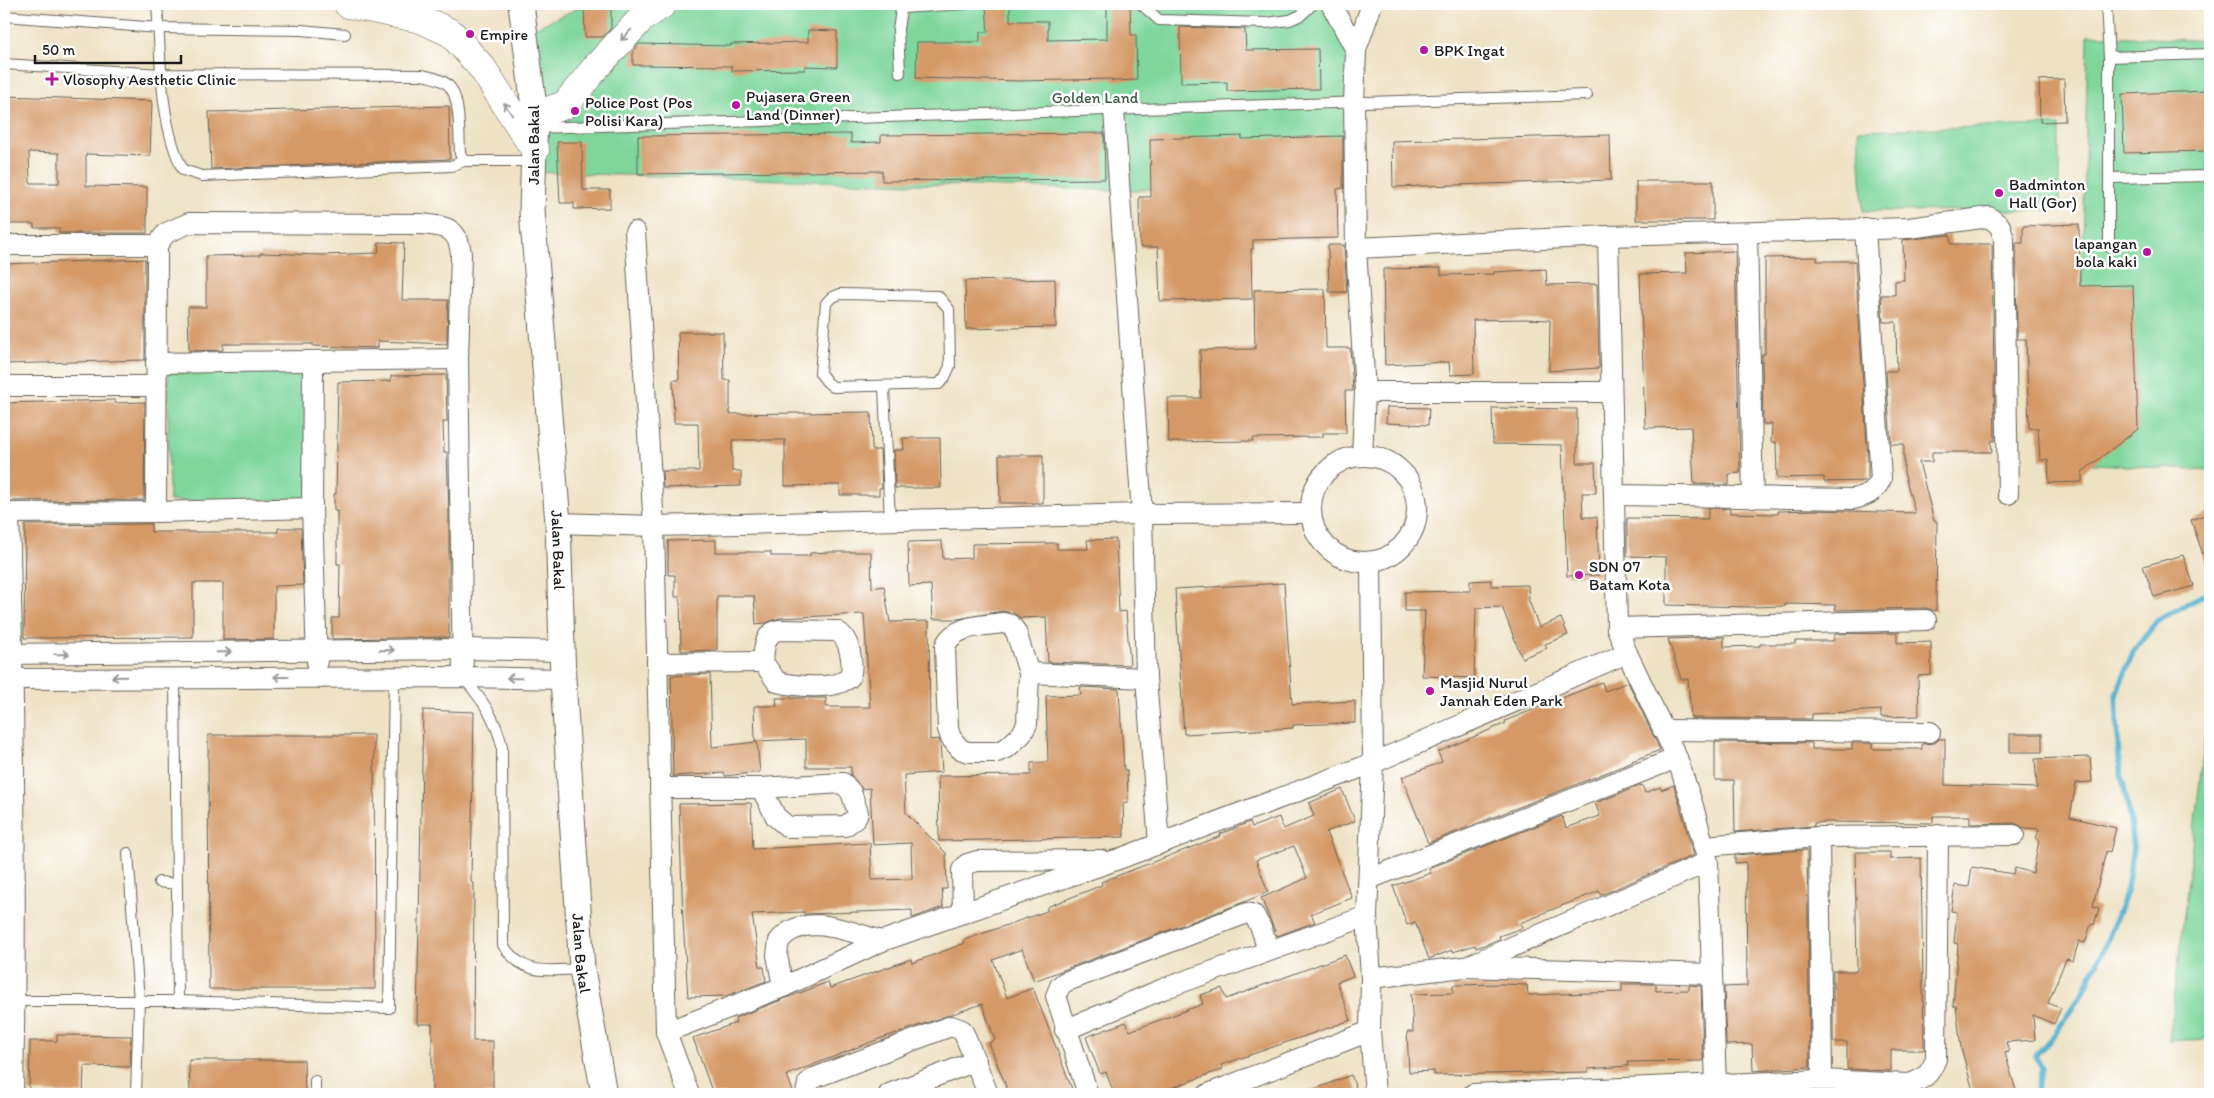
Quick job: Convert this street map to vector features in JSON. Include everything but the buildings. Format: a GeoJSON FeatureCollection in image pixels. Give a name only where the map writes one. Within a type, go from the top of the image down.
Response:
{"type":"FeatureCollection","features":[{"type":"Feature","properties":{"kind":"highway"},"geometry":{"type":"LineString","coordinates":[[348,4],[421,19],[451,33],[483,69],[534,138],[642,18],[663,4]]}},
{"type":"Feature","properties":{"kind":"street","name":"Jalan Bakal"},"geometry":{"type":"LineString","coordinates":[[521,4],[534,138],[532,211],[558,523],[563,679],[582,969],[604,1094]]}},
{"type":"Feature","properties":{"kind":"street"},"geometry":{"type":"LineString","coordinates":[[1331,4],[1356,50]]}},
{"type":"Feature","properties":{"kind":"street"},"geometry":{"type":"LineString","coordinates":[[1362,456],[1365,392],[1356,248],[1357,185],[1354,102],[1356,50],[1372,4]]}},
{"type":"Feature","properties":{"kind":"street"},"geometry":{"type":"LineString","coordinates":[[1114,110],[1142,514],[1146,678],[1159,844]]}},
{"type":"Feature","properties":{"kind":"street"},"geometry":{"type":"LineString","coordinates":[[1356,248],[1608,236],[1747,234],[1865,228],[1909,228],[1989,216],[2000,226],[2004,239],[2008,494]]}},
{"type":"Feature","properties":{"kind":"street"},"geometry":{"type":"LineString","coordinates":[[156,512],[157,244],[166,233],[189,224],[422,224],[444,227],[453,233],[459,241],[460,248],[458,359],[463,676]]}},
{"type":"Feature","properties":{"kind":"street"},"geometry":{"type":"LineString","coordinates":[[1614,495],[1854,499],[1867,496],[1876,490],[1880,479],[1865,228]]}},
{"type":"Feature","properties":{"kind":"street"},"geometry":{"type":"LineString","coordinates":[[635,232],[654,526],[666,1032],[689,1094]]}},
{"type":"Feature","properties":{"kind":"street"},"geometry":{"type":"LineString","coordinates":[[1747,234],[1753,498]]}},
{"type":"Feature","properties":{"kind":"street"},"geometry":{"type":"LineString","coordinates":[[1608,236],[1617,628],[1677,758],[1706,854],[1716,1085]]}},
{"type":"Feature","properties":{"kind":"street"},"geometry":{"type":"LineString","coordinates":[[4,246],[157,244]]}},
{"type":"Feature","properties":{"kind":"street"},"geometry":{"type":"LineString","coordinates":[[156,363],[458,359]]}},
{"type":"Feature","properties":{"kind":"street"},"geometry":{"type":"LineString","coordinates":[[313,362],[312,508],[318,650],[317,677]]}},
{"type":"Feature","properties":{"kind":"street"},"geometry":{"type":"LineString","coordinates":[[4,386],[156,386]]}},
{"type":"Feature","properties":{"kind":"street"},"geometry":{"type":"LineString","coordinates":[[1365,392],[1611,392]]}},
{"type":"Feature","properties":{"kind":"street"},"geometry":{"type":"LineString","coordinates":[[1362,456],[1380,458],[1396,467],[1409,480],[1416,496],[1418,514],[1413,532],[1403,547],[1388,558],[1371,562],[1354,562],[1338,556],[1324,545],[1315,530],[1312,513],[1313,496],[1320,480],[1331,468],[1346,459],[1362,456]]}},
{"type":"Feature","properties":{"kind":"street"},"geometry":{"type":"LineString","coordinates":[[12,1094],[15,1001],[9,919],[14,679],[8,655],[6,513],[312,508]]}},
{"type":"Feature","properties":{"kind":"street"},"geometry":{"type":"LineString","coordinates":[[558,523],[654,526],[890,522],[1142,514],[1312,513]]}},
{"type":"Feature","properties":{"kind":"street"},"geometry":{"type":"LineString","coordinates":[[1371,562],[1373,763],[1367,916],[1371,978],[1370,1031],[1375,1094]]}},
{"type":"Feature","properties":{"kind":"street"},"geometry":{"type":"LineString","coordinates":[[1617,628],[1926,620]]}},
{"type":"Feature","properties":{"kind":"street"},"geometry":{"type":"LineString","coordinates":[[1003,623],[1011,625],[1016,632],[1029,673],[1027,724],[1021,735],[1007,748],[997,752],[968,752],[960,749],[948,729],[945,648],[948,639],[956,632],[971,628],[1003,623]]}},
{"type":"Feature","properties":{"kind":"street"},"geometry":{"type":"LineString","coordinates":[[8,655],[318,650],[463,649],[562,651]]}},
{"type":"Feature","properties":{"kind":"street"},"geometry":{"type":"LineString","coordinates":[[666,1032],[783,987],[882,941],[1116,860],[1373,763],[1627,653]]}},
{"type":"Feature","properties":{"kind":"street"},"geometry":{"type":"LineString","coordinates":[[657,663],[764,662]]}},
{"type":"Feature","properties":{"kind":"street"},"geometry":{"type":"LineString","coordinates":[[1029,673],[1146,678]]}},
{"type":"Feature","properties":{"kind":"street"},"geometry":{"type":"LineString","coordinates":[[14,679],[175,676],[463,676],[563,679]]}},
{"type":"Feature","properties":{"kind":"street"},"geometry":{"type":"LineString","coordinates":[[1663,730],[1930,732]]}},
{"type":"Feature","properties":{"kind":"street"},"geometry":{"type":"LineString","coordinates":[[1369,879],[1677,758]]}},
{"type":"Feature","properties":{"kind":"street"},"geometry":{"type":"LineString","coordinates":[[660,788],[761,788]]}},
{"type":"Feature","properties":{"kind":"street"},"geometry":{"type":"LineString","coordinates":[[1473,1094],[1822,1080],[1909,1084],[1922,1080],[1930,1072],[1936,1059],[1938,835]]}},
{"type":"Feature","properties":{"kind":"street"},"geometry":{"type":"LineString","coordinates":[[1464,968],[1706,854],[1819,837],[2014,835]]}},
{"type":"Feature","properties":{"kind":"street"},"geometry":{"type":"LineString","coordinates":[[1819,837],[1822,1080]]}},
{"type":"Feature","properties":{"kind":"street"},"geometry":{"type":"LineString","coordinates":[[963,913],[962,870],[967,864],[978,860],[1116,860]]}},
{"type":"Feature","properties":{"kind":"street"},"geometry":{"type":"LineString","coordinates":[[1088,1094],[1065,1030],[1056,996],[1060,986],[1065,982],[1240,914],[1254,914],[1262,928],[1268,951]]}},
{"type":"Feature","properties":{"kind":"street"},"geometry":{"type":"LineString","coordinates":[[1065,1030],[1163,989],[1367,916]]}},
{"type":"Feature","properties":{"kind":"street"},"geometry":{"type":"LineString","coordinates":[[783,987],[777,955],[779,941],[792,930],[809,924],[882,941]]}},
{"type":"Feature","properties":{"kind":"street"},"geometry":{"type":"LineString","coordinates":[[1371,978],[1464,968],[1712,974]]}},
{"type":"Feature","properties":{"kind":"street"},"geometry":{"type":"LineString","coordinates":[[806,1094],[808,1083],[814,1078],[951,1026],[962,1030],[988,1094]]}},
{"type":"Feature","properties":{"kind":"street"},"geometry":{"type":"LineString","coordinates":[[1208,1094],[1370,1031]]}},
{"type":"Feature","properties":{"kind":"street"},"geometry":{"type":"LineString","coordinates":[[889,1094],[976,1061]]}},
{"type":"Feature","properties":{"kind":"lane"},"geometry":{"type":"LineString","coordinates":[[157,4],[161,74],[169,128],[178,160],[183,170],[192,175],[202,176],[451,166],[534,138],[1114,110],[1587,95]]}},
{"type":"Feature","properties":{"kind":"lane"},"geometry":{"type":"LineString","coordinates":[[900,73],[898,29],[902,6],[963,4]]}},
{"type":"Feature","properties":{"kind":"lane"},"geometry":{"type":"LineString","coordinates":[[1141,4],[1159,20],[1266,23],[1290,20],[1301,15],[1313,4]]}},
{"type":"Feature","properties":{"kind":"lane"},"geometry":{"type":"LineString","coordinates":[[2106,4],[2110,57],[2109,247]]}},
{"type":"Feature","properties":{"kind":"lane"},"geometry":{"type":"LineString","coordinates":[[4,16],[159,28],[301,30],[345,34]]}},
{"type":"Feature","properties":{"kind":"lane"},"geometry":{"type":"LineString","coordinates":[[2110,57],[2210,54]]}},
{"type":"Feature","properties":{"kind":"lane"},"geometry":{"type":"LineString","coordinates":[[4,64],[161,74],[422,75],[435,78],[448,85],[456,96],[460,154],[464,162]]}},
{"type":"Feature","properties":{"kind":"lane"},"geometry":{"type":"LineString","coordinates":[[2109,178],[2210,176]]}},
{"type":"Feature","properties":{"kind":"lane"},"geometry":{"type":"LineString","coordinates":[[840,294],[938,296],[949,309],[950,366],[945,377],[939,384],[884,386],[833,387],[820,373],[826,304],[831,298],[840,294]]}},
{"type":"Feature","properties":{"kind":"lane"},"geometry":{"type":"LineString","coordinates":[[884,386],[890,522]]}},
{"type":"Feature","properties":{"kind":"lane"},"geometry":{"type":"LineString","coordinates":[[175,676],[178,1001]]}},
{"type":"Feature","properties":{"kind":"lane"},"geometry":{"type":"LineString","coordinates":[[15,1001],[178,1001],[389,1008],[394,676]]}},
{"type":"Feature","properties":{"kind":"lane"},"geometry":{"type":"LineString","coordinates":[[463,676],[484,702],[497,725],[502,746],[503,945],[511,957],[523,966],[535,970],[582,969]]}},
{"type":"Feature","properties":{"kind":"lane"},"geometry":{"type":"LineString","coordinates":[[128,853],[138,1001],[136,1094]]}},
{"type":"Feature","properties":{"kind":"lane"},"geometry":{"type":"LineString","coordinates":[[159,882],[177,884]]}},
{"type":"Feature","properties":{"kind":"lane"},"geometry":{"type":"LineString","coordinates":[[315,1081],[315,1094]]}},
{"type":"Feature","properties":{"kind":"green space","name":"Golden Land"},"geometry":{"type":"Polygon","coordinates":[[[587,4],[1334,4],[1358,46],[1360,156],[1136,191],[527,172],[521,34],[587,4]]]}},
{"type":"Feature","properties":{"kind":"green space","name":"lapangan bola kaki"},"geometry":{"type":"Polygon","coordinates":[[[2088,35],[2210,41],[2210,471],[2078,463],[2088,35]]]}},
{"type":"Feature","properties":{"kind":"green space"},"geometry":{"type":"Polygon","coordinates":[[[2059,125],[2059,210],[1863,211],[1858,130],[2059,125]]]}},
{"type":"Feature","properties":{"kind":"green space"},"geometry":{"type":"Polygon","coordinates":[[[168,373],[307,373],[308,500],[169,501],[168,373]]]}},
{"type":"Feature","properties":{"kind":"green space"},"geometry":{"type":"Polygon","coordinates":[[[2210,695],[2210,1039],[2169,1041],[2210,695]]]}},
{"type":"Feature","properties":{"kind":"waterway"},"geometry":{"type":"LineString","coordinates":[[2036,1094],[2042,1068],[2035,1056],[2055,1034],[2085,989],[2106,944],[2127,889],[2133,848],[2129,812],[2119,763],[2116,695],[2133,652],[2157,621],[2210,591]]}},
{"type":"Feature","properties":{"kind":"place","name":"Empire"},"geometry":{"type":"Point","coordinates":[470,34]}},
{"type":"Feature","properties":{"kind":"place","name":"BPK Ingat"},"geometry":{"type":"Point","coordinates":[1424,50]}},
{"type":"Feature","properties":{"kind":"place","name":"Vlosophy Aesthetic Clinic"},"geometry":{"type":"Point","coordinates":[52,79]}},
{"type":"Feature","properties":{"kind":"place","name":"Pujasera Green Land (Dinner)"},"geometry":{"type":"Point","coordinates":[736,105]}},
{"type":"Feature","properties":{"kind":"place","name":"Police Post (Pos Polisi Kara)"},"geometry":{"type":"Point","coordinates":[575,111]}},
{"type":"Feature","properties":{"kind":"place","name":"Badminton Hall (Gor)"},"geometry":{"type":"Point","coordinates":[1999,193]}},
{"type":"Feature","properties":{"kind":"place","name":"lapangan bola kaki"},"geometry":{"type":"Point","coordinates":[2147,252]}},
{"type":"Feature","properties":{"kind":"place","name":"SDN 07 Batam Kota"},"geometry":{"type":"Point","coordinates":[1579,575]}},
{"type":"Feature","properties":{"kind":"place","name":"Masjid Nurul Jannah Eden Park"},"geometry":{"type":"Point","coordinates":[1430,691]}}]}
